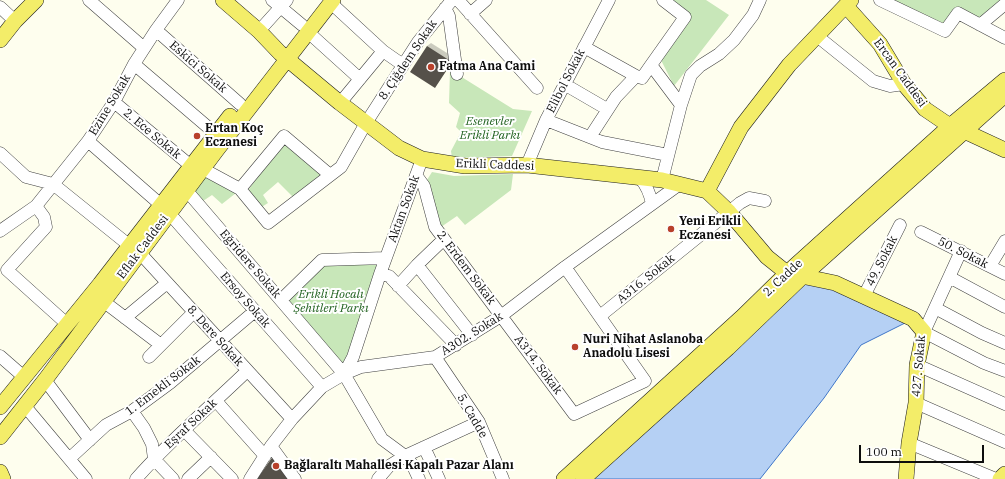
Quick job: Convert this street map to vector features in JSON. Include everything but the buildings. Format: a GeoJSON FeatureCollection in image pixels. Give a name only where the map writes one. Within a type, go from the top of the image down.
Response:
{"type":"FeatureCollection","features":[{"type":"Feature","properties":{"kind":"main road"},"geometry":{"type":"LineString","coordinates":[[0,40],[15,21],[36,0]]}},
{"type":"Feature","properties":{"kind":"main road","name":"Erikli Caddesi"},"geometry":{"type":"LineString","coordinates":[[223,0],[259,31],[284,56],[340,103],[398,148],[422,159],[465,166],[527,165],[662,180],[707,192],[729,212],[767,257],[787,273]]}},
{"type":"Feature","properties":{"kind":"main road"},"geometry":{"type":"LineString","coordinates":[[284,56],[328,1]]}},
{"type":"Feature","properties":{"kind":"main road"},"geometry":{"type":"LineString","coordinates":[[707,192],[741,127],[789,65],[817,36],[844,2]]}},
{"type":"Feature","properties":{"kind":"main road","name":"Ercan Caddesi"},"geometry":{"type":"LineString","coordinates":[[844,2],[880,44],[904,84],[925,109],[957,128],[1005,150]]}},
{"type":"Feature","properties":{"kind":"main road","name":"Eflak Caddesi"},"geometry":{"type":"LineString","coordinates":[[165,209],[187,191],[197,168],[216,134],[240,104],[284,56]]}},
{"type":"Feature","properties":{"kind":"main road","name":"Eflak Caddesi"},"geometry":{"type":"LineString","coordinates":[[0,437],[45,380],[103,301],[135,249],[284,56]]}},
{"type":"Feature","properties":{"kind":"main road","name":"2. Cadde"},"geometry":{"type":"LineString","coordinates":[[583,479],[728,348],[1005,80]]}},
{"type":"Feature","properties":{"kind":"main road","name":"2. Cadde"},"geometry":{"type":"LineString","coordinates":[[564,479],[742,317],[787,273],[957,128],[1005,95]]}},
{"type":"Feature","properties":{"kind":"main road","name":"Eflak Caddesi"},"geometry":{"type":"LineString","coordinates":[[0,407],[67,324],[135,249]]}},
{"type":"Feature","properties":{"kind":"main road","name":"427. Sokak"},"geometry":{"type":"LineString","coordinates":[[787,273],[835,283],[913,319],[924,332],[918,365],[916,403],[909,443],[906,479]]}},
{"type":"Feature","properties":{"kind":"main road"},"geometry":{"type":"LineString","coordinates":[[0,472],[2,479]]}},
{"type":"Feature","properties":{"kind":"main road"},"geometry":{"type":"LineString","coordinates":[[1000,479],[1005,474]]}},
{"type":"Feature","properties":{"kind":"street"},"geometry":{"type":"LineString","coordinates":[[89,0],[144,48]]}},
{"type":"Feature","properties":{"kind":"street","name":"Ezine Sokak"},"geometry":{"type":"LineString","coordinates":[[0,231],[36,206],[88,141],[114,102],[144,48],[178,0]]}},
{"type":"Feature","properties":{"kind":"street"},"geometry":{"type":"LineString","coordinates":[[458,0],[537,88]]}},
{"type":"Feature","properties":{"kind":"street"},"geometry":{"type":"LineString","coordinates":[[470,14],[486,0]]}},
{"type":"Feature","properties":{"kind":"street","name":"Elibol Sokak"},"geometry":{"type":"LineString","coordinates":[[527,165],[546,120],[609,0]]}},
{"type":"Feature","properties":{"kind":"street"},"geometry":{"type":"LineString","coordinates":[[584,47],[642,78],[685,17],[663,0]]}},
{"type":"Feature","properties":{"kind":"street"},"geometry":{"type":"LineString","coordinates":[[662,180],[681,105],[691,75],[700,66],[719,54],[734,40],[753,15],[760,0]]}},
{"type":"Feature","properties":{"kind":"street"},"geometry":{"type":"LineString","coordinates":[[880,0],[945,31],[958,13],[1005,38]]}},
{"type":"Feature","properties":{"kind":"street"},"geometry":{"type":"LineString","coordinates":[[328,1],[402,65]]}},
{"type":"Feature","properties":{"kind":"street"},"geometry":{"type":"LineString","coordinates":[[259,31],[280,3],[305,29],[360,79]]}},
{"type":"Feature","properties":{"kind":"street"},"geometry":{"type":"LineString","coordinates":[[449,4],[449,16],[457,74]]}},
{"type":"Feature","properties":{"kind":"street","name":"8. Çiğdem Sokak"},"geometry":{"type":"LineString","coordinates":[[240,189],[268,223],[341,167],[402,65],[418,42],[449,4]]}},
{"type":"Feature","properties":{"kind":"street"},"geometry":{"type":"LineString","coordinates":[[980,25],[1005,4]]}},
{"type":"Feature","properties":{"kind":"street"},"geometry":{"type":"LineString","coordinates":[[0,7],[15,21]]}},
{"type":"Feature","properties":{"kind":"street","name":"Eskici Sokak"},"geometry":{"type":"LineString","coordinates":[[156,30],[240,104]]}},
{"type":"Feature","properties":{"kind":"street"},"geometry":{"type":"LineString","coordinates":[[817,36],[873,80],[890,86],[904,84]]}},
{"type":"Feature","properties":{"kind":"street"},"geometry":{"type":"LineString","coordinates":[[340,103],[383,50]]}},
{"type":"Feature","properties":{"kind":"street"},"geometry":{"type":"LineString","coordinates":[[134,64],[216,134]]}},
{"type":"Feature","properties":{"kind":"street"},"geometry":{"type":"LineString","coordinates":[[651,65],[681,105]]}},
{"type":"Feature","properties":{"kind":"street"},"geometry":{"type":"LineString","coordinates":[[590,137],[607,109],[625,86],[636,76]]}},
{"type":"Feature","properties":{"kind":"street"},"geometry":{"type":"LineString","coordinates":[[564,84],[607,109]]}},
{"type":"Feature","properties":{"kind":"street","name":"2. Ece Sokak"},"geometry":{"type":"LineString","coordinates":[[114,102],[197,168],[240,189]]}},
{"type":"Feature","properties":{"kind":"street"},"geometry":{"type":"LineString","coordinates":[[546,120],[602,142],[668,155]]}},
{"type":"Feature","properties":{"kind":"street"},"geometry":{"type":"LineString","coordinates":[[240,189],[284,136],[330,175]]}},
{"type":"Feature","properties":{"kind":"street","name":"Ersoy Sokak"},"geometry":{"type":"LineString","coordinates":[[88,141],[165,209],[322,387]]}},
{"type":"Feature","properties":{"kind":"street"},"geometry":{"type":"LineString","coordinates":[[0,153],[26,177],[53,184]]}},
{"type":"Feature","properties":{"kind":"street","name":"Aktan Sokak"},"geometry":{"type":"LineString","coordinates":[[344,374],[352,357],[385,258],[422,159]]}},
{"type":"Feature","properties":{"kind":"street","name":"2. Erdem Sokak"},"geometry":{"type":"LineString","coordinates":[[416,175],[424,186],[435,227],[501,316]]}},
{"type":"Feature","properties":{"kind":"street"},"geometry":{"type":"LineString","coordinates":[[640,178],[647,186],[651,194],[652,204]]}},
{"type":"Feature","properties":{"kind":"street","name":"8. Dere Sokak"},"geometry":{"type":"LineString","coordinates":[[53,184],[135,249],[292,419]]}},
{"type":"Feature","properties":{"kind":"street","name":"A302. Sokak"},"geometry":{"type":"LineString","coordinates":[[250,479],[268,451],[292,419],[322,387],[344,374],[361,367],[435,357],[501,316],[565,267],[680,184]]}},
{"type":"Feature","properties":{"kind":"street","name":"Eğridere Sokak"},"geometry":{"type":"LineString","coordinates":[[187,191],[344,374],[382,439],[405,456],[412,464],[419,479]]}},
{"type":"Feature","properties":{"kind":"street","name":"A316. Sokak"},"geometry":{"type":"LineString","coordinates":[[600,316],[740,202],[749,198],[765,200]]}},
{"type":"Feature","properties":{"kind":"street"},"geometry":{"type":"LineString","coordinates":[[36,206],[44,217],[46,227],[7,270],[67,324]]}},
{"type":"Feature","properties":{"kind":"street","name":"49. Sokak"},"geometry":{"type":"LineString","coordinates":[[864,296],[900,225]]}},
{"type":"Feature","properties":{"kind":"street","name":"50. Sokak"},"geometry":{"type":"LineString","coordinates":[[921,232],[1005,274]]}},
{"type":"Feature","properties":{"kind":"street"},"geometry":{"type":"LineString","coordinates":[[398,286],[417,264],[444,239]]}},
{"type":"Feature","properties":{"kind":"street"},"geometry":{"type":"LineString","coordinates":[[990,266],[1005,241]]}},
{"type":"Feature","properties":{"kind":"street"},"geometry":{"type":"LineString","coordinates":[[961,251],[924,332],[984,363],[1005,371]]}},
{"type":"Feature","properties":{"kind":"street","name":"Aktan Sokak"},"geometry":{"type":"LineString","coordinates":[[280,300],[322,260],[385,258]]}},
{"type":"Feature","properties":{"kind":"street"},"geometry":{"type":"LineString","coordinates":[[417,264],[472,334]]}},
{"type":"Feature","properties":{"kind":"street"},"geometry":{"type":"LineString","coordinates":[[565,267],[600,316]]}},
{"type":"Feature","properties":{"kind":"street"},"geometry":{"type":"LineString","coordinates":[[380,274],[388,276],[456,345]]}},
{"type":"Feature","properties":{"kind":"street"},"geometry":{"type":"LineString","coordinates":[[949,277],[1005,307]]}},
{"type":"Feature","properties":{"kind":"street"},"geometry":{"type":"LineString","coordinates":[[125,318],[167,283]]}},
{"type":"Feature","properties":{"kind":"street"},"geometry":{"type":"LineString","coordinates":[[103,301],[161,345]]}},
{"type":"Feature","properties":{"kind":"street"},"geometry":{"type":"LineString","coordinates":[[935,308],[982,333],[1005,343]]}},
{"type":"Feature","properties":{"kind":"street"},"geometry":{"type":"LineString","coordinates":[[150,357],[194,312]]}},
{"type":"Feature","properties":{"kind":"street","name":"1. Emekli Sokak"},"geometry":{"type":"LineString","coordinates":[[70,458],[106,425],[132,411],[170,383],[255,312]]}},
{"type":"Feature","properties":{"kind":"street","name":"A314. Sokak"},"geometry":{"type":"LineString","coordinates":[[501,316],[574,414],[645,381],[600,316]]}},
{"type":"Feature","properties":{"kind":"street"},"geometry":{"type":"LineString","coordinates":[[0,356],[24,377]]}},
{"type":"Feature","properties":{"kind":"street","name":"5. Cadde"},"geometry":{"type":"LineString","coordinates":[[435,357],[478,422],[503,479]]}},
{"type":"Feature","properties":{"kind":"street"},"geometry":{"type":"LineString","coordinates":[[918,365],[1005,404]]}},
{"type":"Feature","properties":{"kind":"street","name":"Eşraf Sokak"},"geometry":{"type":"LineString","coordinates":[[136,479],[154,459],[247,371]]}},
{"type":"Feature","properties":{"kind":"street"},"geometry":{"type":"LineString","coordinates":[[45,380],[90,440]]}},
{"type":"Feature","properties":{"kind":"street"},"geometry":{"type":"LineString","coordinates":[[216,401],[295,479]]}},
{"type":"Feature","properties":{"kind":"street"},"geometry":{"type":"LineString","coordinates":[[916,403],[1005,442]]}},
{"type":"Feature","properties":{"kind":"street"},"geometry":{"type":"LineString","coordinates":[[24,406],[70,458],[86,479]]}},
{"type":"Feature","properties":{"kind":"street"},"geometry":{"type":"LineString","coordinates":[[132,411],[144,428],[152,444],[154,459],[173,479]]}},
{"type":"Feature","properties":{"kind":"street"},"geometry":{"type":"LineString","coordinates":[[378,479],[389,466],[405,456],[478,422]]}},
{"type":"Feature","properties":{"kind":"street"},"geometry":{"type":"LineString","coordinates":[[184,430],[232,479]]}},
{"type":"Feature","properties":{"kind":"street"},"geometry":{"type":"LineString","coordinates":[[909,443],[996,479]]}},
{"type":"Feature","properties":{"kind":"street"},"geometry":{"type":"LineString","coordinates":[[424,447],[439,479]]}},
{"type":"Feature","properties":{"kind":"street"},"geometry":{"type":"LineString","coordinates":[[188,479],[211,457]]}},
{"type":"Feature","properties":{"kind":"green space"},"geometry":{"type":"Polygon","coordinates":[[[670,0],[706,0],[729,15],[674,86],[662,62],[662,56],[690,15],[670,0]]]}},
{"type":"Feature","properties":{"kind":"green space"},"geometry":{"type":"Polygon","coordinates":[[[889,0],[1005,0],[984,18],[978,19],[958,8],[945,24],[889,0]]]}},
{"type":"Feature","properties":{"kind":"green space","name":"Esenevler Erikli Parkı"},"geometry":{"type":"Polygon","coordinates":[[[450,71],[513,109],[532,111],[512,156],[452,158],[451,151],[461,132],[456,127],[460,113],[449,103],[450,71]]]}},
{"type":"Feature","properties":{"kind":"green space"},"geometry":{"type":"Polygon","coordinates":[[[288,142],[321,171],[323,178],[294,198],[278,182],[263,195],[268,203],[260,208],[251,195],[249,189],[261,172],[288,142]]]}},
{"type":"Feature","properties":{"kind":"green space"},"geometry":{"type":"Polygon","coordinates":[[[432,172],[454,176],[513,174],[511,190],[465,225],[457,216],[441,227],[427,180],[432,172]]]}},
{"type":"Feature","properties":{"kind":"green space"},"geometry":{"type":"Polygon","coordinates":[[[204,176],[236,193],[222,204],[212,195],[203,201],[194,190],[204,176]]]}},
{"type":"Feature","properties":{"kind":"green space","name":"Erikli Hocalı Şehitleri Parkı"},"geometry":{"type":"Polygon","coordinates":[[[323,265],[380,265],[345,361],[341,363],[287,301],[323,265]]]}},
{"type":"Feature","properties":{"kind":"water"},"geometry":{"type":"Polygon","coordinates":[[[803,276],[913,319],[861,345],[824,398],[760,479],[581,479],[803,276]]]}},
{"type":"Feature","properties":{"kind":"place","name":"Fatma Ana Cami"},"geometry":{"type":"Point","coordinates":[431,67]}},
{"type":"Feature","properties":{"kind":"place","name":"Ertan Koç Eczanesi"},"geometry":{"type":"Point","coordinates":[197,136]}},
{"type":"Feature","properties":{"kind":"place","name":"Yeni Erikli Eczanesi"},"geometry":{"type":"Point","coordinates":[671,229]}},
{"type":"Feature","properties":{"kind":"place","name":"Nuri Nihat Aslanoba Anadolu Lisesi"},"geometry":{"type":"Point","coordinates":[575,347]}},
{"type":"Feature","properties":{"kind":"place","name":"Bağlaraltı Mahallesi Kapalı Pazar Alanı"},"geometry":{"type":"Point","coordinates":[276,466]}}]}
